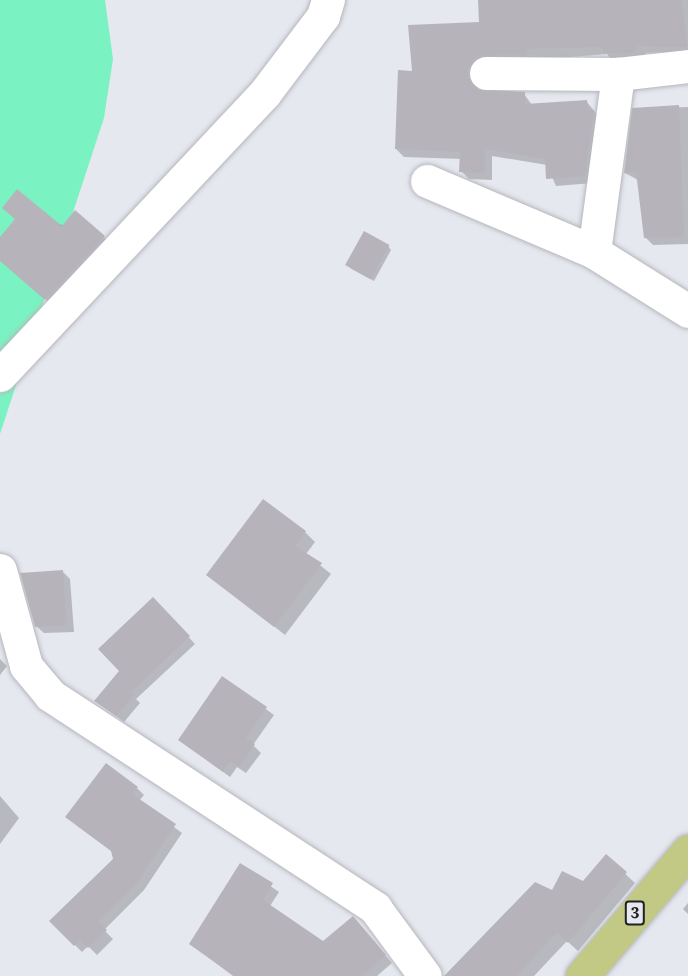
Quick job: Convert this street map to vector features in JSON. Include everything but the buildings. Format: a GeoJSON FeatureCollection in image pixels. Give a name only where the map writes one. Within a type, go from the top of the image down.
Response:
{"type":"FeatureCollection","features":[{"type":"Feature","properties":{"kind":"main road","name":"3"},"geometry":{"type":"LineString","coordinates":[[582,976],[688,851]]}},
{"type":"Feature","properties":{"kind":"street"},"geometry":{"type":"LineString","coordinates":[[0,375],[264,94],[326,8],[352,0]]}},
{"type":"Feature","properties":{"kind":"street"},"geometry":{"type":"LineString","coordinates":[[486,73],[618,74],[688,66]]}},
{"type":"Feature","properties":{"kind":"street"},"geometry":{"type":"LineString","coordinates":[[594,252],[618,74]]}},
{"type":"Feature","properties":{"kind":"street"},"geometry":{"type":"LineString","coordinates":[[427,181],[594,252],[688,311]]}},
{"type":"Feature","properties":{"kind":"street"},"geometry":{"type":"LineString","coordinates":[[0,570],[26,666],[50,695],[375,908],[425,976]]}},
{"type":"Feature","properties":{"kind":"green space"},"geometry":{"type":"Polygon","coordinates":[[[0,0],[105,0],[113,59],[104,118],[0,434],[0,0]]]}}]}
